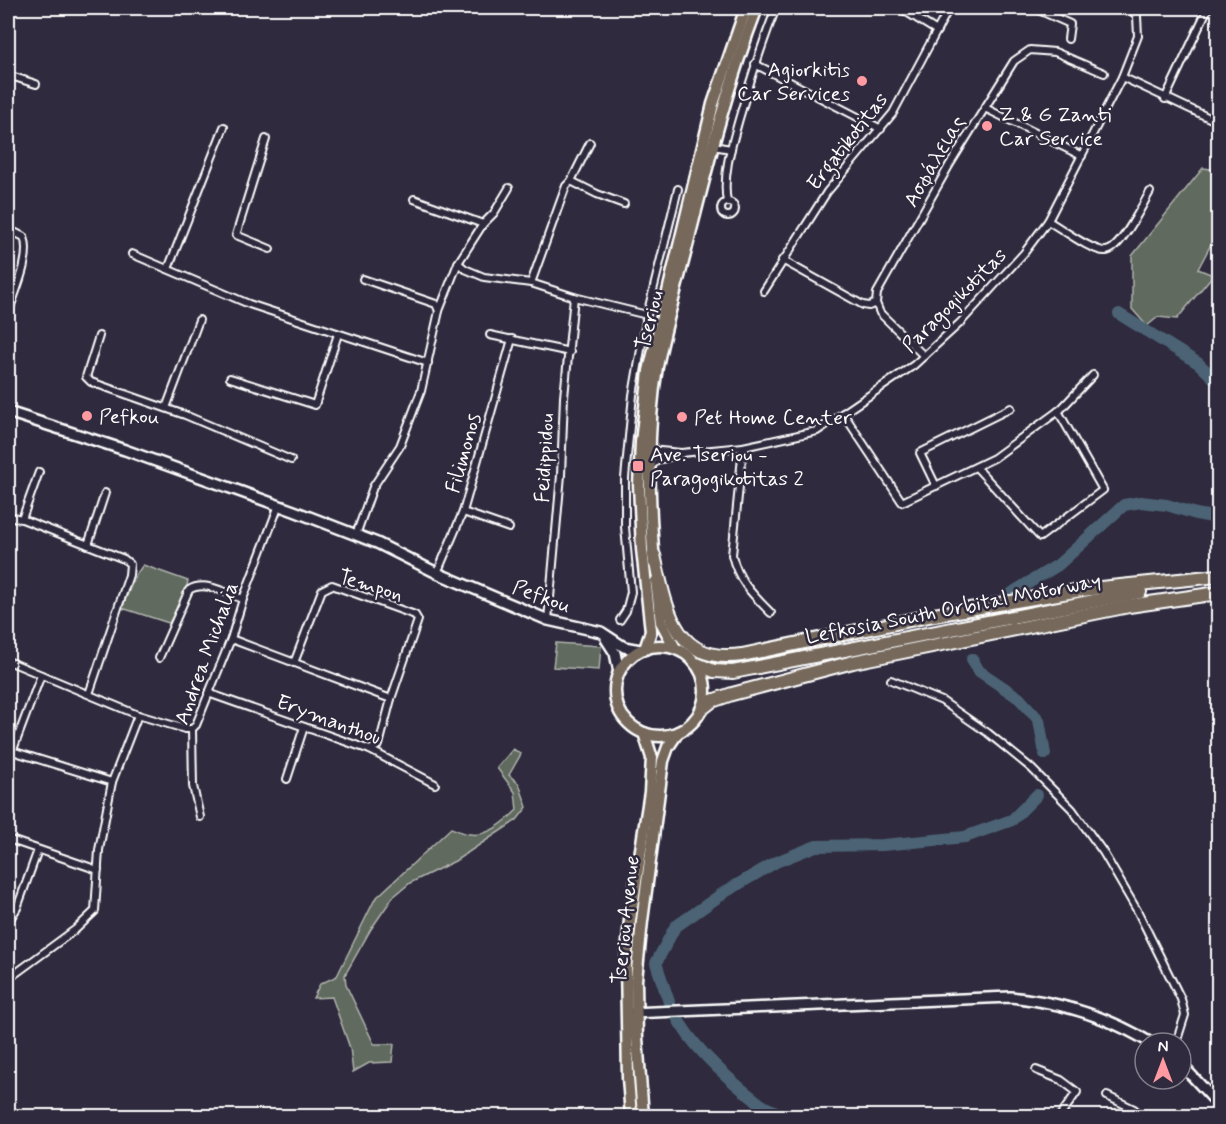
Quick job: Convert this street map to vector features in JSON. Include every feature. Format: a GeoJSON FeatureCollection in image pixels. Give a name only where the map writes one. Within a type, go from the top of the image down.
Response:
{"type":"FeatureCollection","features":[{"type":"Feature","properties":{"kind":"highway"},"geometry":{"type":"LineString","coordinates":[[654,555],[668,612],[673,623],[686,640],[696,648],[723,656],[742,655],[934,615],[1081,590],[1218,576]]}},
{"type":"Feature","properties":{"kind":"highway","name":"Lefkosia South Orbital Motorway"},"geometry":{"type":"LineString","coordinates":[[697,664],[714,671],[733,672],[1123,594],[1218,581]]}},
{"type":"Feature","properties":{"kind":"highway","name":"Lefkosia South Orbital Motorway"},"geometry":{"type":"LineString","coordinates":[[703,708],[712,701],[732,694],[853,662],[1129,606],[1218,593]]}},
{"type":"Feature","properties":{"kind":"main road","name":"Tseriou"},"geometry":{"type":"LineString","coordinates":[[643,649],[651,631],[651,613],[642,549],[639,485],[649,370],[658,324],[713,104],[746,8]]}},
{"type":"Feature","properties":{"kind":"main road","name":"Tseriou"},"geometry":{"type":"LineString","coordinates":[[675,648],[661,622],[650,506],[650,450],[657,368],[712,146],[736,62],[757,8]]}},
{"type":"Feature","properties":{"kind":"main road","name":"Pefkou"},"geometry":{"type":"LineString","coordinates":[[8,412],[125,450],[279,505],[356,535],[437,573],[548,620],[593,630],[606,635],[624,647],[643,649]]}},
{"type":"Feature","properties":{"kind":"main road","name":"Pefkou"},"geometry":{"type":"LineString","coordinates":[[593,630],[613,649],[619,672]]}},
{"type":"Feature","properties":{"kind":"main road"},"geometry":{"type":"LineString","coordinates":[[656,646],[675,648],[686,653],[697,664],[704,678],[706,694],[703,708],[685,729],[658,736],[644,733],[622,716],[616,703],[615,688],[619,672],[628,659],[643,649],[656,646]]}},
{"type":"Feature","properties":{"kind":"main road","name":"Tseriou Avenue"},"geometry":{"type":"LineString","coordinates":[[631,1116],[631,1013],[642,921],[663,761],[668,747],[678,732]]}},
{"type":"Feature","properties":{"kind":"main road","name":"Tseriou Avenue"},"geometry":{"type":"LineString","coordinates":[[643,1116],[626,963],[651,781],[652,758],[644,733]]}},
{"type":"Feature","properties":{"kind":"main road"},"geometry":{"type":"LineString","coordinates":[[631,1013],[1010,997],[1037,1000],[1077,1009],[1133,1033]]}},
{"type":"Feature","properties":{"kind":"main road"},"geometry":{"type":"LineString","coordinates":[[1193,1077],[1218,1104]]}},
{"type":"Feature","properties":{"kind":"street"},"geometry":{"type":"LineString","coordinates":[[727,202],[725,190],[731,149],[755,64],[776,8]]}},
{"type":"Feature","properties":{"kind":"street"},"geometry":{"type":"LineString","coordinates":[[900,8],[937,31]]}},
{"type":"Feature","properties":{"kind":"street","name":"Ergatikotitas"},"geometry":{"type":"LineString","coordinates":[[764,291],[827,192],[893,113],[949,8]]}},
{"type":"Feature","properties":{"kind":"street"},"geometry":{"type":"LineString","coordinates":[[1034,8],[1070,24],[1068,39]]}},
{"type":"Feature","properties":{"kind":"street","name":"Paragogikotitas"},"geometry":{"type":"LineString","coordinates":[[650,450],[681,453],[742,447],[817,431],[914,365],[960,323],[1024,253],[1048,220],[1122,76],[1138,36],[1137,16],[1129,8]]}},
{"type":"Feature","properties":{"kind":"street"},"geometry":{"type":"LineString","coordinates":[[1165,99],[1208,8]]}},
{"type":"Feature","properties":{"kind":"street","name":"Ασφάλειας"},"geometry":{"type":"LineString","coordinates":[[876,303],[878,293],[950,164],[1014,61],[1030,50],[1054,52],[1104,73]]}},
{"type":"Feature","properties":{"kind":"street"},"geometry":{"type":"LineString","coordinates":[[755,64],[881,129]]}},
{"type":"Feature","properties":{"kind":"street"},"geometry":{"type":"LineString","coordinates":[[8,75],[36,84]]}},
{"type":"Feature","properties":{"kind":"street"},"geometry":{"type":"LineString","coordinates":[[1122,76],[1165,99],[1218,122]]}},
{"type":"Feature","properties":{"kind":"street"},"geometry":{"type":"LineString","coordinates":[[985,108],[1082,156]]}},
{"type":"Feature","properties":{"kind":"street"},"geometry":{"type":"LineString","coordinates":[[168,269],[224,127]]}},
{"type":"Feature","properties":{"kind":"street"},"geometry":{"type":"LineString","coordinates":[[266,139],[236,235],[270,249]]}},
{"type":"Feature","properties":{"kind":"street"},"geometry":{"type":"LineString","coordinates":[[531,283],[566,186],[571,181],[590,143]]}},
{"type":"Feature","properties":{"kind":"street"},"geometry":{"type":"LineString","coordinates":[[712,146],[731,149]]}},
{"type":"Feature","properties":{"kind":"street"},"geometry":{"type":"LineString","coordinates":[[571,181],[624,204]]}},
{"type":"Feature","properties":{"kind":"street"},"geometry":{"type":"LineString","coordinates":[[356,535],[373,487],[400,446],[421,391],[439,310],[458,263],[509,188]]}},
{"type":"Feature","properties":{"kind":"street"},"geometry":{"type":"LineString","coordinates":[[620,620],[626,611],[631,592],[625,527],[625,478],[633,395],[647,315],[678,189]]}},
{"type":"Feature","properties":{"kind":"street"},"geometry":{"type":"LineString","coordinates":[[1048,220],[1098,250],[1108,251],[1118,246],[1150,192]]}},
{"type":"Feature","properties":{"kind":"street"},"geometry":{"type":"LineString","coordinates":[[414,199],[483,224]]}},
{"type":"Feature","properties":{"kind":"street"},"geometry":{"type":"LineString","coordinates":[[8,229],[24,237],[27,245],[26,256],[8,314]]}},
{"type":"Feature","properties":{"kind":"street"},"geometry":{"type":"LineString","coordinates":[[132,254],[249,304],[428,363]]}},
{"type":"Feature","properties":{"kind":"street"},"geometry":{"type":"LineString","coordinates":[[782,260],[863,305],[869,306],[876,303],[880,313],[924,356]]}},
{"type":"Feature","properties":{"kind":"street"},"geometry":{"type":"LineString","coordinates":[[458,263],[484,277],[531,283],[574,297],[647,315]]}},
{"type":"Feature","properties":{"kind":"street"},"geometry":{"type":"LineString","coordinates":[[363,279],[436,304],[439,310]]}},
{"type":"Feature","properties":{"kind":"street","name":"Feidippidou"},"geometry":{"type":"LineString","coordinates":[[548,620],[561,475],[564,397],[574,297]]}},
{"type":"Feature","properties":{"kind":"street"},"geometry":{"type":"LineString","coordinates":[[166,408],[199,320]]}},
{"type":"Feature","properties":{"kind":"street"},"geometry":{"type":"LineString","coordinates":[[230,378],[315,405],[339,334]]}},
{"type":"Feature","properties":{"kind":"street"},"geometry":{"type":"LineString","coordinates":[[490,335],[570,352]]}},
{"type":"Feature","properties":{"kind":"street"},"geometry":{"type":"LineString","coordinates":[[99,336],[86,377],[91,382],[166,408],[291,460]]}},
{"type":"Feature","properties":{"kind":"street","name":"Filimonos"},"geometry":{"type":"LineString","coordinates":[[437,573],[463,512],[512,339]]}},
{"type":"Feature","properties":{"kind":"street"},"geometry":{"type":"LineString","coordinates":[[843,413],[902,502],[994,458],[1058,411],[1093,375]]}},
{"type":"Feature","properties":{"kind":"street"},"geometry":{"type":"LineString","coordinates":[[936,486],[920,453],[1011,408]]}},
{"type":"Feature","properties":{"kind":"street"},"geometry":{"type":"LineString","coordinates":[[976,467],[1040,537],[1103,490],[1058,411]]}},
{"type":"Feature","properties":{"kind":"street"},"geometry":{"type":"LineString","coordinates":[[742,447],[732,555],[736,572],[746,588],[771,613]]}},
{"type":"Feature","properties":{"kind":"street"},"geometry":{"type":"LineString","coordinates":[[650,467],[658,460],[681,453]]}},
{"type":"Feature","properties":{"kind":"street"},"geometry":{"type":"LineString","coordinates":[[22,519],[39,472]]}},
{"type":"Feature","properties":{"kind":"street"},"geometry":{"type":"LineString","coordinates":[[88,544],[105,493]]}},
{"type":"Feature","properties":{"kind":"street","name":"Andrea Michalia"},"geometry":{"type":"LineString","coordinates":[[200,817],[193,786],[192,729],[196,725],[231,639],[243,599],[279,505]]}},
{"type":"Feature","properties":{"kind":"street"},"geometry":{"type":"LineString","coordinates":[[463,512],[509,528]]}},
{"type":"Feature","properties":{"kind":"street"},"geometry":{"type":"LineString","coordinates":[[8,516],[88,544],[124,559],[130,564],[129,575],[89,694]]}},
{"type":"Feature","properties":{"kind":"street"},"geometry":{"type":"LineString","coordinates":[[159,658],[189,590],[196,585],[204,585],[243,599]]}},
{"type":"Feature","properties":{"kind":"street","name":"Tempon"},"geometry":{"type":"LineString","coordinates":[[294,663],[322,590],[332,585],[415,615],[418,621],[391,699],[379,745],[370,750]]}},
{"type":"Feature","properties":{"kind":"street"},"geometry":{"type":"LineString","coordinates":[[231,639],[391,699]]}},
{"type":"Feature","properties":{"kind":"street"},"geometry":{"type":"LineString","coordinates":[[8,661],[138,715],[192,729]]}},
{"type":"Feature","properties":{"kind":"street"},"geometry":{"type":"LineString","coordinates":[[8,762],[41,675]]}},
{"type":"Feature","properties":{"kind":"street"},"geometry":{"type":"LineString","coordinates":[[891,680],[942,702],[988,733],[1031,768],[1072,809],[1103,852],[1138,912],[1181,999],[1185,1015],[1180,1031]]}},
{"type":"Feature","properties":{"kind":"street","name":"Erymanthou"},"geometry":{"type":"LineString","coordinates":[[208,693],[370,750],[435,784]]}},
{"type":"Feature","properties":{"kind":"street"},"geometry":{"type":"LineString","coordinates":[[8,979],[76,929],[95,911],[99,850],[112,782],[138,715]]}},
{"type":"Feature","properties":{"kind":"street"},"geometry":{"type":"LineString","coordinates":[[286,779],[304,727]]}},
{"type":"Feature","properties":{"kind":"street"},"geometry":{"type":"LineString","coordinates":[[12,752],[112,782]]}},
{"type":"Feature","properties":{"kind":"street"},"geometry":{"type":"LineString","coordinates":[[8,840],[98,870]]}},
{"type":"Feature","properties":{"kind":"street"},"geometry":{"type":"LineString","coordinates":[[8,921],[17,908],[38,850]]}},
{"type":"Feature","properties":{"kind":"street"},"geometry":{"type":"LineString","coordinates":[[1036,1070],[1061,1080],[1077,1092],[1060,1116]]}},
{"type":"Feature","properties":{"kind":"street"},"geometry":{"type":"LineString","coordinates":[[1107,1096],[1134,1109],[1142,1116]]}},
{"type":"Feature","properties":{"kind":"green space"},"geometry":{"type":"Polygon","coordinates":[[[1203,168],[1218,170],[1218,231],[1198,269],[1213,275],[1177,319],[1158,317],[1147,326],[1132,309],[1132,256],[1203,168]]]}},
{"type":"Feature","properties":{"kind":"green space"},"geometry":{"type":"Polygon","coordinates":[[[143,565],[188,581],[185,594],[169,623],[122,608],[135,576],[143,565]]]}},
{"type":"Feature","properties":{"kind":"green space"},"geometry":{"type":"Polygon","coordinates":[[[556,643],[601,646],[599,670],[553,667],[556,643]]]}},
{"type":"Feature","properties":{"kind":"green space"},"geometry":{"type":"Polygon","coordinates":[[[513,749],[521,754],[509,775],[519,784],[527,807],[517,820],[455,861],[410,883],[393,897],[371,929],[345,975],[346,985],[374,1044],[394,1044],[392,1062],[369,1063],[353,1072],[350,1048],[332,997],[313,998],[320,984],[337,976],[375,899],[451,828],[468,834],[483,833],[502,824],[517,810],[515,792],[497,768],[513,749]]]}},
{"type":"Feature","properties":{"kind":"waterway"},"geometry":{"type":"LineString","coordinates":[[1119,314],[1198,363],[1218,382]]}},
{"type":"Feature","properties":{"kind":"waterway"},"geometry":{"type":"LineString","coordinates":[[999,603],[1058,565],[1124,505],[1141,502],[1167,505],[1218,518]]}},
{"type":"Feature","properties":{"kind":"waterway"},"geometry":{"type":"LineString","coordinates":[[972,659],[979,671],[1019,698],[1039,720],[1045,754]]}},
{"type":"Feature","properties":{"kind":"waterway"},"geometry":{"type":"LineString","coordinates":[[669,1002],[656,963],[675,927],[725,892],[776,862],[816,846],[883,845],[965,837],[1012,820],[1037,795]]}},
{"type":"Feature","properties":{"kind":"waterway"},"geometry":{"type":"LineString","coordinates":[[675,1014],[691,1039],[724,1073],[759,1103],[784,1116]]}},
{"type":"Feature","properties":{"kind":"place","name":"Agiorkitis Car Services"},"geometry":{"type":"Point","coordinates":[862,81]}},
{"type":"Feature","properties":{"kind":"place","name":"Z & G Zanti Car Service"},"geometry":{"type":"Point","coordinates":[987,126]}},
{"type":"Feature","properties":{"kind":"place","name":"Pefkou"},"geometry":{"type":"Point","coordinates":[87,416]}},
{"type":"Feature","properties":{"kind":"place","name":"Pet Home Center"},"geometry":{"type":"Point","coordinates":[682,417]}},
{"type":"Feature","properties":{"kind":"place","name":"Ave. Tseriou - Paragogikotitas 2"},"geometry":{"type":"Point","coordinates":[638,466]}}]}
